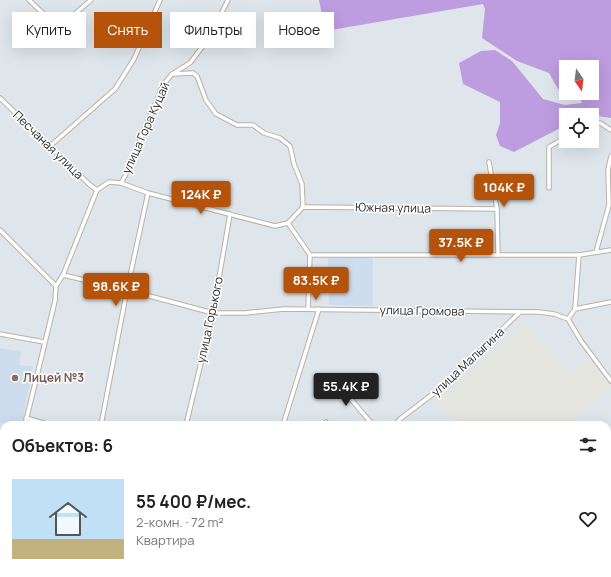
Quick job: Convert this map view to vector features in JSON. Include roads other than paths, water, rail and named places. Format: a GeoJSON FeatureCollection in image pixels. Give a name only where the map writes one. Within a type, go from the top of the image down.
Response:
{"type":"FeatureCollection","features":[{"type":"Feature","properties":{"kind":"street"},"geometry":{"type":"LineString","coordinates":[[29,0],[51,21],[63,24],[91,0]]}},
{"type":"Feature","properties":{"kind":"street"},"geometry":{"type":"LineString","coordinates":[[49,147],[115,89],[134,59],[160,0]]}},
{"type":"Feature","properties":{"kind":"street","name":"улица Гора Куцай"},"geometry":{"type":"LineString","coordinates":[[121,183],[163,85],[172,74],[190,62],[200,50],[209,38],[228,0]]}},
{"type":"Feature","properties":{"kind":"street","name":"улица Гора Куцай"},"geometry":{"type":"LineString","coordinates":[[172,74],[193,73],[197,76],[210,108],[216,114],[237,125],[253,124],[264,132],[280,138],[290,146],[294,164],[302,184],[303,207]]}},
{"type":"Feature","properties":{"kind":"street","name":"Песчаная улица"},"geometry":{"type":"LineString","coordinates":[[0,98],[49,147],[97,190]]}},
{"type":"Feature","properties":{"kind":"street"},"geometry":{"type":"LineString","coordinates":[[599,124],[611,130]]}},
{"type":"Feature","properties":{"kind":"street"},"geometry":{"type":"LineString","coordinates":[[549,188],[549,147],[559,141]]}},
{"type":"Feature","properties":{"kind":"street"},"geometry":{"type":"LineString","coordinates":[[596,252],[609,205],[610,196],[608,170],[611,156]]}},
{"type":"Feature","properties":{"kind":"street"},"geometry":{"type":"LineString","coordinates":[[489,162],[497,209],[498,255]]}},
{"type":"Feature","properties":{"kind":"street"},"geometry":{"type":"LineString","coordinates":[[26,421],[55,301],[56,286],[62,276],[97,190],[109,182],[121,183],[148,193],[275,226],[288,223],[303,207]]}},
{"type":"Feature","properties":{"kind":"street"},"geometry":{"type":"LineString","coordinates":[[103,421],[127,290],[148,193]]}},
{"type":"Feature","properties":{"kind":"street","name":"Южная улица"},"geometry":{"type":"LineString","coordinates":[[303,207],[497,209]]}},
{"type":"Feature","properties":{"kind":"street","name":"улица Горького"},"geometry":{"type":"LineString","coordinates":[[187,421],[213,313],[230,214]]}},
{"type":"Feature","properties":{"kind":"street"},"geometry":{"type":"LineString","coordinates":[[288,223],[310,255],[308,309]]}},
{"type":"Feature","properties":{"kind":"street"},"geometry":{"type":"LineString","coordinates":[[0,230],[56,286]]}},
{"type":"Feature","properties":{"kind":"street"},"geometry":{"type":"LineString","coordinates":[[310,255],[579,255],[611,250]]}},
{"type":"Feature","properties":{"kind":"street"},"geometry":{"type":"LineString","coordinates":[[579,255],[575,310],[568,319],[581,342],[611,382]]}},
{"type":"Feature","properties":{"kind":"street","name":"улица Громова"},"geometry":{"type":"LineString","coordinates":[[62,276],[127,290],[213,313],[245,313],[284,309],[521,312],[554,314],[568,319]]}},
{"type":"Feature","properties":{"kind":"street"},"geometry":{"type":"LineString","coordinates":[[575,310],[611,302]]}},
{"type":"Feature","properties":{"kind":"street"},"geometry":{"type":"LineString","coordinates":[[284,421],[319,309]]}},
{"type":"Feature","properties":{"kind":"street","name":"улица Малыгина"},"geometry":{"type":"LineString","coordinates":[[399,421],[446,384],[521,312]]}},
{"type":"Feature","properties":{"kind":"street"},"geometry":{"type":"LineString","coordinates":[[0,334],[44,342]]}},
{"type":"Feature","properties":{"kind":"street"},"geometry":{"type":"LineString","coordinates":[[332,377],[370,421]]}},
{"type":"Feature","properties":{"kind":"street"},"geometry":{"type":"LineString","coordinates":[[26,418],[36,421]]}},
{"type":"Feature","properties":{"kind":"place","name":"Лицей №3"},"geometry":{"type":"Point","coordinates":[15,378]}}]}
